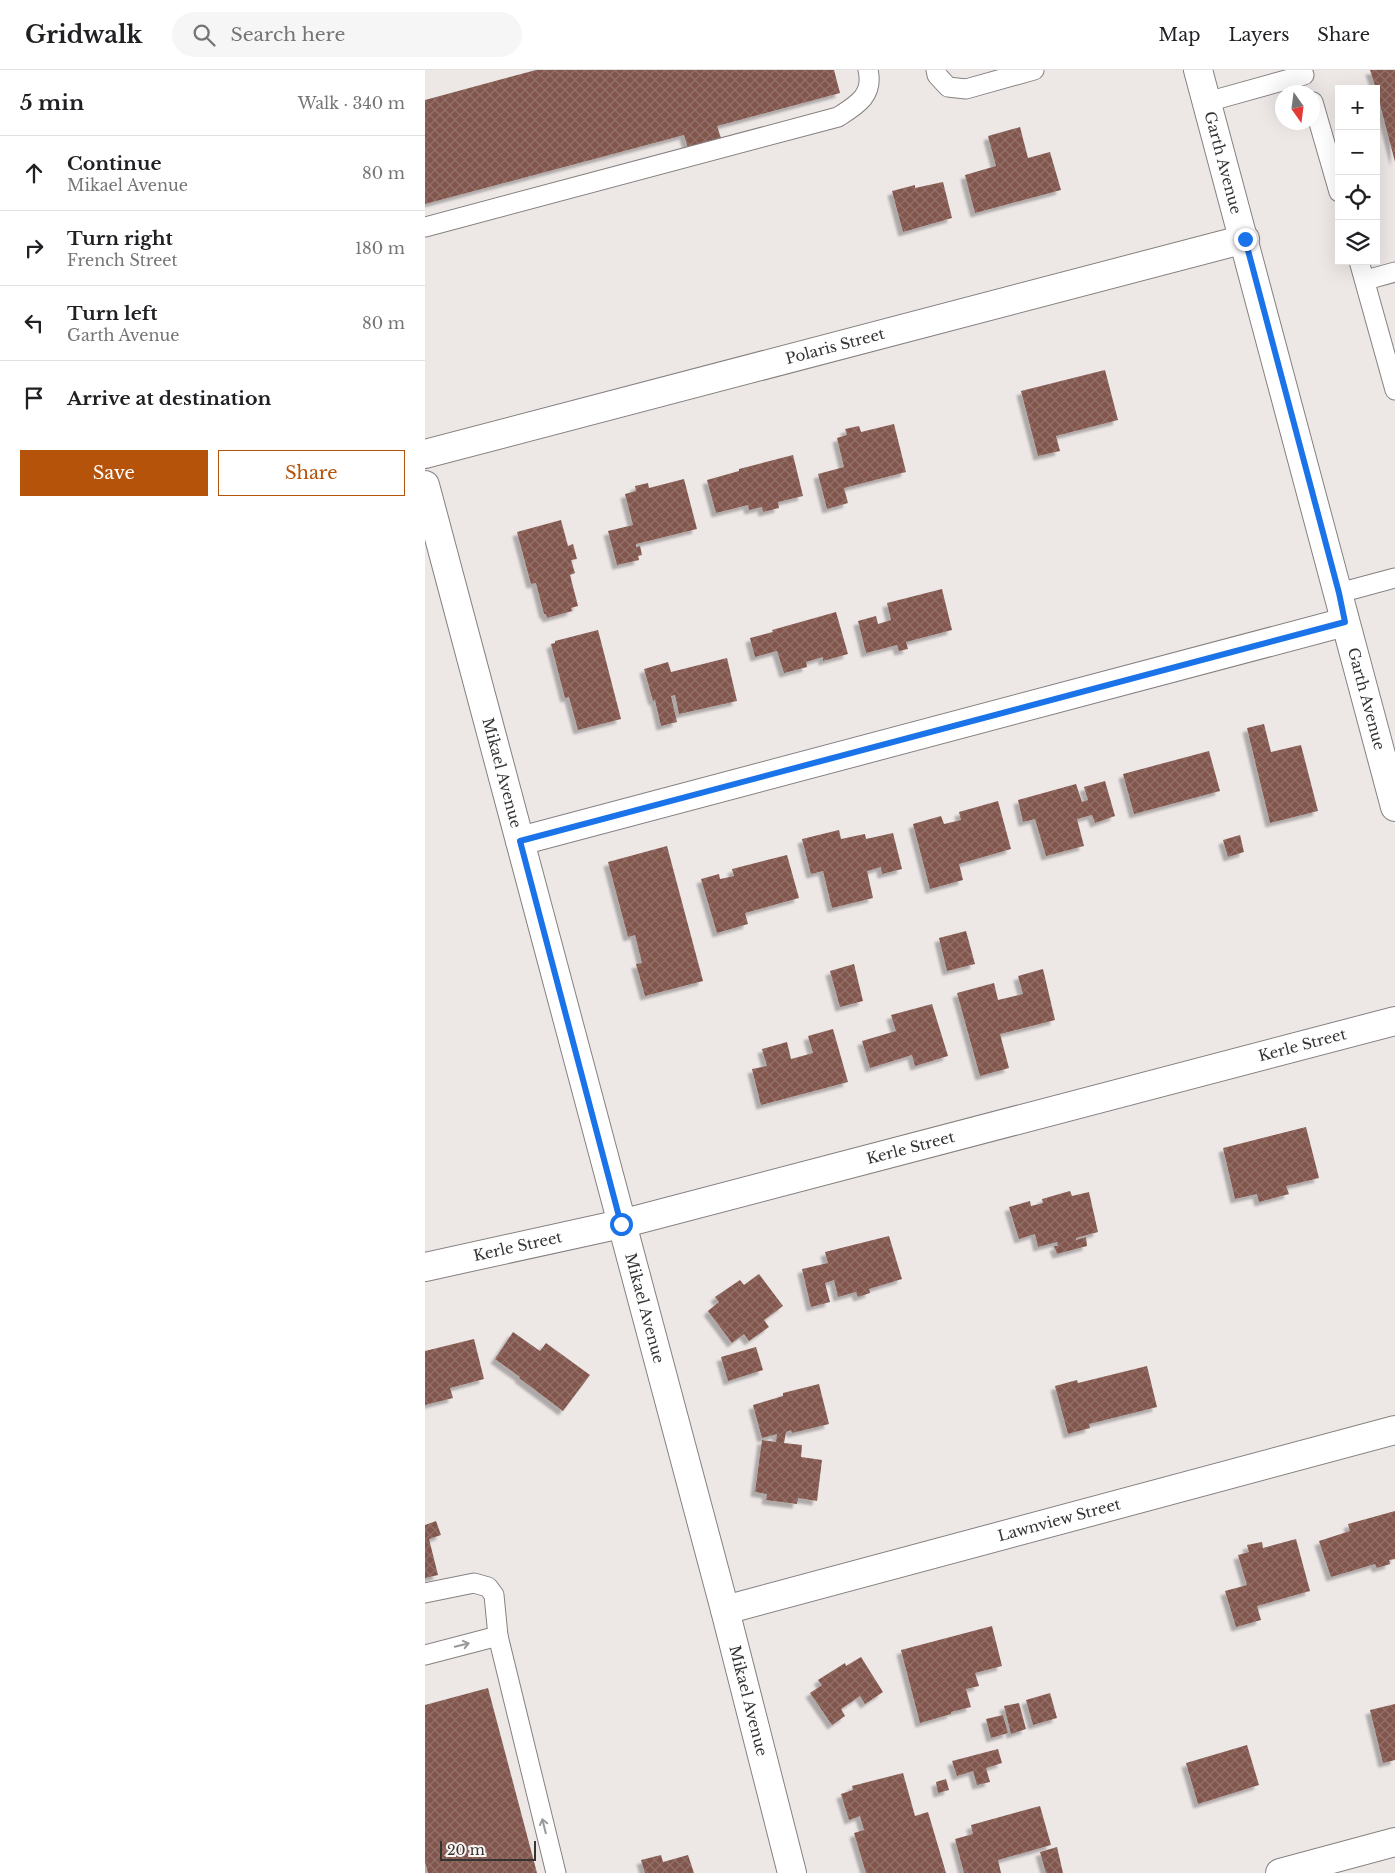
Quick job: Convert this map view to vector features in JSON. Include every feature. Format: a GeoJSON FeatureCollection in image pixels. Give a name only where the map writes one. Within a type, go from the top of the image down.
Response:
{"type":"FeatureCollection","features":[{"type":"Feature","properties":{"kind":"street","name":"Garth Avenue"},"geometry":{"type":"LineString","coordinates":[[1198,70],[1245,239],[1395,807]]}},
{"type":"Feature","properties":{"kind":"street","name":"Polaris Street"},"geometry":{"type":"LineString","coordinates":[[425,454],[1245,239]]}},
{"type":"Feature","properties":{"kind":"street","name":"Mikael Avenue"},"geometry":{"type":"LineString","coordinates":[[425,485],[725,1610],[792,1873]]}},
{"type":"Feature","properties":{"kind":"street"},"geometry":{"type":"LineString","coordinates":[[520,841],[1345,622]]}},
{"type":"Feature","properties":{"kind":"street","name":"Kerle Street"},"geometry":{"type":"LineString","coordinates":[[425,1266],[621,1224],[1395,1021]]}},
{"type":"Feature","properties":{"kind":"street","name":"Lawnview Street"},"geometry":{"type":"LineString","coordinates":[[725,1610],[1395,1430]]}},
{"type":"Feature","properties":{"kind":"street"},"geometry":{"type":"LineString","coordinates":[[1280,1873],[1395,1842]]}},
{"type":"Feature","properties":{"kind":"lane"},"geometry":{"type":"LineString","coordinates":[[936,70],[937,75],[948,86],[966,89],[1034,70]]}},
{"type":"Feature","properties":{"kind":"lane"},"geometry":{"type":"LineString","coordinates":[[425,227],[838,117],[854,107],[864,97],[869,76]]}},
{"type":"Feature","properties":{"kind":"lane"},"geometry":{"type":"LineString","coordinates":[[1207,102],[1306,79]]}},
{"type":"Feature","properties":{"kind":"lane"},"geometry":{"type":"LineString","coordinates":[[1320,126],[1335,178]]}},
{"type":"Feature","properties":{"kind":"lane"},"geometry":{"type":"LineString","coordinates":[[1360,265],[1395,390]]}},
{"type":"Feature","properties":{"kind":"lane"},"geometry":{"type":"LineString","coordinates":[[1366,280],[1395,272]]}},
{"type":"Feature","properties":{"kind":"lane"},"geometry":{"type":"LineString","coordinates":[[1339,593],[1395,578]]}},
{"type":"Feature","properties":{"kind":"lane"},"geometry":{"type":"LineString","coordinates":[[425,1593],[474,1584],[488,1588],[494,1595],[498,1636],[556,1873]]}},
{"type":"Feature","properties":{"kind":"lane"},"geometry":{"type":"LineString","coordinates":[[425,1654],[498,1636]]}},
{"type":"Feature","properties":{"kind":"building"},"geometry":{"type":"Polygon","coordinates":[[[536,70],[834,70],[840,93],[717,126],[722,141],[689,151],[684,135],[425,204],[425,100],[536,70]]]}},
{"type":"Feature","properties":{"kind":"building"},"geometry":{"type":"Polygon","coordinates":[[[1370,70],[1395,70],[1395,162],[1380,104],[1380,85],[1375,85],[1370,70]]]}},
{"type":"Feature","properties":{"kind":"building"},"geometry":{"type":"Polygon","coordinates":[[[1020,127],[1028,158],[1050,152],[1061,190],[975,213],[965,175],[996,166],[988,136],[1020,127]]]}},
{"type":"Feature","properties":{"kind":"building"},"geometry":{"type":"Polygon","coordinates":[[[943,182],[952,218],[903,232],[892,191],[915,185],[915,188],[943,182]]]}},
{"type":"Feature","properties":{"kind":"building"},"geometry":{"type":"Polygon","coordinates":[[[1105,370],[1118,420],[1056,436],[1060,451],[1038,456],[1021,391],[1105,370]]]}},
{"type":"Feature","properties":{"kind":"building"},"geometry":{"type":"Polygon","coordinates":[[[894,424],[906,472],[844,488],[848,503],[827,509],[818,474],[844,467],[837,438],[847,435],[845,429],[859,426],[861,432],[894,424]]]}},
{"type":"Feature","properties":{"kind":"building"},"geometry":{"type":"Polygon","coordinates":[[[793,455],[803,496],[778,502],[779,508],[763,512],[762,507],[749,510],[748,505],[716,513],[707,480],[739,471],[739,469],[793,455]]]}},
{"type":"Feature","properties":{"kind":"building"},"geometry":{"type":"Polygon","coordinates":[[[684,479],[697,529],[636,544],[636,547],[640,546],[642,555],[638,556],[639,560],[617,565],[608,531],[633,525],[625,494],[636,491],[635,486],[648,483],[649,488],[684,479]]]}},
{"type":"Feature","properties":{"kind":"building"},"geometry":{"type":"Polygon","coordinates":[[[561,520],[568,546],[573,544],[577,559],[571,560],[575,573],[570,575],[578,606],[571,608],[572,611],[547,618],[546,614],[544,614],[536,583],[531,584],[517,532],[561,520]]]}},
{"type":"Feature","properties":{"kind":"building"},"geometry":{"type":"Polygon","coordinates":[[[942,589],[952,630],[906,642],[908,649],[899,651],[897,645],[866,653],[858,621],[876,616],[878,624],[891,620],[887,603],[942,589]]]}},
{"type":"Feature","properties":{"kind":"building"},"geometry":{"type":"Polygon","coordinates":[[[836,612],[848,654],[823,661],[823,657],[806,662],[807,667],[784,673],[777,651],[755,657],[750,638],[836,612]]]}},
{"type":"Feature","properties":{"kind":"building"},"geometry":{"type":"Polygon","coordinates":[[[598,630],[621,719],[578,730],[569,697],[565,698],[551,644],[555,643],[555,641],[598,630]]]}},
{"type":"Feature","properties":{"kind":"building"},"geometry":{"type":"Polygon","coordinates":[[[727,658],[737,701],[679,714],[675,695],[671,696],[677,722],[661,726],[655,700],[653,701],[644,669],[668,662],[671,672],[727,658]]]}},
{"type":"Feature","properties":{"kind":"building"},"geometry":{"type":"Polygon","coordinates":[[[1264,724],[1271,752],[1301,745],[1318,811],[1270,823],[1247,728],[1264,724]]]}},
{"type":"Feature","properties":{"kind":"building"},"geometry":{"type":"Polygon","coordinates":[[[1209,751],[1220,791],[1134,814],[1123,774],[1209,751]]]}},
{"type":"Feature","properties":{"kind":"building"},"geometry":{"type":"Polygon","coordinates":[[[1105,781],[1115,816],[1095,823],[1092,815],[1077,819],[1084,846],[1046,856],[1035,819],[1023,822],[1018,800],[1076,784],[1082,802],[1088,800],[1084,787],[1105,781]]]}},
{"type":"Feature","properties":{"kind":"building"},"geometry":{"type":"Polygon","coordinates":[[[998,801],[1011,849],[959,864],[963,880],[930,889],[913,824],[941,816],[944,824],[961,820],[959,812],[998,801]]]}},
{"type":"Feature","properties":{"kind":"building"},"geometry":{"type":"Polygon","coordinates":[[[839,830],[841,839],[865,834],[866,839],[893,833],[902,869],[882,874],[881,867],[867,871],[873,898],[832,908],[823,871],[811,874],[802,839],[839,830]]]}},
{"type":"Feature","properties":{"kind":"building"},"geometry":{"type":"Polygon","coordinates":[[[1240,835],[1244,852],[1228,857],[1223,840],[1240,835]]]}},
{"type":"Feature","properties":{"kind":"building"},"geometry":{"type":"Polygon","coordinates":[[[667,846],[703,981],[645,996],[636,964],[642,963],[635,935],[628,937],[608,862],[667,846]]]}},
{"type":"Feature","properties":{"kind":"building"},"geometry":{"type":"Polygon","coordinates":[[[787,855],[799,898],[745,913],[748,924],[717,933],[701,879],[719,874],[720,879],[734,876],[732,869],[787,855]]]}},
{"type":"Feature","properties":{"kind":"building"},"geometry":{"type":"Polygon","coordinates":[[[966,931],[975,964],[947,971],[939,938],[966,931]]]}},
{"type":"Feature","properties":{"kind":"building"},"geometry":{"type":"Polygon","coordinates":[[[854,964],[863,1001],[840,1007],[830,971],[854,964]]]}},
{"type":"Feature","properties":{"kind":"building"},"geometry":{"type":"Polygon","coordinates":[[[1043,969],[1055,1020],[1000,1034],[1009,1068],[980,1076],[957,993],[994,983],[998,1000],[1023,994],[1018,976],[1043,969]]]}},
{"type":"Feature","properties":{"kind":"building"},"geometry":{"type":"Polygon","coordinates":[[[932,1004],[948,1056],[915,1066],[912,1055],[870,1068],[862,1041],[896,1031],[891,1015],[932,1004]]]}},
{"type":"Feature","properties":{"kind":"building"},"geometry":{"type":"Polygon","coordinates":[[[833,1029],[848,1082],[761,1105],[752,1069],[767,1066],[762,1049],[787,1042],[791,1059],[813,1053],[808,1036],[833,1029]]]}},
{"type":"Feature","properties":{"kind":"building"},"geometry":{"type":"Polygon","coordinates":[[[1306,1127],[1319,1178],[1286,1186],[1289,1194],[1259,1202],[1257,1194],[1235,1199],[1223,1148],[1306,1127]]]}},
{"type":"Feature","properties":{"kind":"building"},"geometry":{"type":"Polygon","coordinates":[[[1070,1191],[1072,1196],[1089,1192],[1098,1232],[1076,1238],[1076,1240],[1086,1237],[1087,1246],[1057,1254],[1054,1246],[1058,1246],[1057,1242],[1038,1247],[1035,1234],[1019,1239],[1009,1207],[1030,1201],[1031,1206],[1043,1203],[1042,1199],[1070,1191]]]}},
{"type":"Feature","properties":{"kind":"building"},"geometry":{"type":"Polygon","coordinates":[[[889,1236],[902,1279],[869,1289],[870,1293],[858,1297],[856,1292],[838,1297],[834,1280],[825,1283],[830,1302],[811,1307],[802,1269],[828,1263],[825,1252],[889,1236]]]}},
{"type":"Feature","properties":{"kind":"building"},"geometry":{"type":"Polygon","coordinates":[[[759,1274],[783,1306],[764,1320],[769,1327],[749,1341],[744,1334],[732,1343],[708,1311],[719,1302],[715,1297],[740,1280],[744,1285],[759,1274]]]}},
{"type":"Feature","properties":{"kind":"building"},"geometry":{"type":"Polygon","coordinates":[[[513,1332],[540,1351],[546,1343],[590,1375],[563,1411],[495,1359],[513,1332]]]}},
{"type":"Feature","properties":{"kind":"building"},"geometry":{"type":"Polygon","coordinates":[[[474,1339],[484,1379],[450,1388],[453,1398],[425,1405],[425,1351],[474,1339]]]}},
{"type":"Feature","properties":{"kind":"building"},"geometry":{"type":"Polygon","coordinates":[[[756,1347],[763,1370],[728,1381],[721,1357],[756,1347]]]}},
{"type":"Feature","properties":{"kind":"building"},"geometry":{"type":"Polygon","coordinates":[[[1147,1366],[1157,1407],[1089,1424],[1090,1428],[1068,1434],[1055,1386],[1077,1380],[1078,1383],[1147,1366]]]}},
{"type":"Feature","properties":{"kind":"building"},"geometry":{"type":"Polygon","coordinates":[[[819,1384],[829,1424],[792,1433],[791,1430],[786,1432],[784,1443],[802,1445],[801,1457],[822,1460],[817,1501],[798,1498],[797,1504],[766,1500],[767,1494],[755,1492],[762,1440],[776,1442],[777,1434],[762,1438],[753,1405],[783,1396],[783,1393],[819,1384]]]}},
{"type":"Feature","properties":{"kind":"building"},"geometry":{"type":"Polygon","coordinates":[[[1395,1511],[1395,1559],[1389,1560],[1390,1564],[1377,1568],[1375,1564],[1331,1577],[1319,1541],[1350,1531],[1348,1524],[1395,1511]]]}},
{"type":"Feature","properties":{"kind":"building"},"geometry":{"type":"Polygon","coordinates":[[[436,1521],[441,1535],[429,1539],[438,1575],[425,1578],[425,1525],[436,1521]]]}},
{"type":"Feature","properties":{"kind":"building"},"geometry":{"type":"Polygon","coordinates":[[[1296,1539],[1310,1591],[1257,1606],[1261,1620],[1236,1627],[1225,1591],[1247,1585],[1238,1555],[1249,1552],[1247,1545],[1262,1542],[1263,1548],[1296,1539]]]}},
{"type":"Feature","properties":{"kind":"building"},"geometry":{"type":"Polygon","coordinates":[[[992,1626],[1002,1666],[975,1673],[979,1686],[966,1689],[971,1707],[920,1723],[901,1650],[992,1626]]]}},
{"type":"Feature","properties":{"kind":"building"},"geometry":{"type":"Polygon","coordinates":[[[861,1657],[883,1692],[865,1704],[860,1696],[841,1709],[845,1716],[832,1725],[810,1693],[822,1685],[818,1680],[845,1663],[846,1666],[861,1657]]]}},
{"type":"Feature","properties":{"kind":"building"},"geometry":{"type":"Polygon","coordinates":[[[488,1688],[537,1873],[428,1873],[425,1862],[425,1705],[488,1688]]]}},
{"type":"Feature","properties":{"kind":"building"},"geometry":{"type":"Polygon","coordinates":[[[1050,1693],[1057,1718],[1033,1725],[1026,1700],[1050,1693]]]}},
{"type":"Feature","properties":{"kind":"building"},"geometry":{"type":"Polygon","coordinates":[[[1019,1703],[1026,1729],[1011,1734],[1004,1706],[1019,1703]]]}},
{"type":"Feature","properties":{"kind":"building"},"geometry":{"type":"Polygon","coordinates":[[[1395,1704],[1395,1760],[1383,1763],[1370,1710],[1395,1704]]]}},
{"type":"Feature","properties":{"kind":"building"},"geometry":{"type":"Polygon","coordinates":[[[1003,1715],[1008,1733],[991,1738],[986,1719],[1003,1715]]]}},
{"type":"Feature","properties":{"kind":"building"},"geometry":{"type":"Polygon","coordinates":[[[1247,1745],[1259,1785],[1198,1804],[1186,1763],[1247,1745]]]}},
{"type":"Feature","properties":{"kind":"building"},"geometry":{"type":"Polygon","coordinates":[[[998,1749],[1002,1763],[986,1768],[990,1782],[977,1785],[973,1771],[957,1776],[952,1761],[998,1749]]]}},
{"type":"Feature","properties":{"kind":"building"},"geometry":{"type":"Polygon","coordinates":[[[903,1773],[915,1816],[928,1812],[946,1873],[866,1873],[854,1833],[864,1830],[860,1816],[849,1820],[841,1794],[853,1790],[852,1786],[903,1773]]]}},
{"type":"Feature","properties":{"kind":"building"},"geometry":{"type":"Polygon","coordinates":[[[946,1779],[949,1790],[938,1793],[936,1782],[946,1779]]]}},
{"type":"Feature","properties":{"kind":"building"},"geometry":{"type":"Polygon","coordinates":[[[1040,1806],[1051,1845],[998,1860],[1001,1873],[964,1873],[955,1839],[973,1834],[971,1825],[1040,1806]]]}},
{"type":"Feature","properties":{"kind":"building"},"geometry":{"type":"Polygon","coordinates":[[[1057,1847],[1063,1873],[1046,1873],[1040,1852],[1057,1847]]]}},
{"type":"Feature","properties":{"kind":"building"},"geometry":{"type":"Polygon","coordinates":[[[661,1855],[663,1862],[688,1855],[694,1873],[645,1873],[641,1860],[661,1855]]]}},
{"type":"Feature","properties":{"kind":"route"},"geometry":{"type":"LineString","coordinates":[[621,1224],[520,841],[1345,622],[1339,593],[1245,239]]}}]}
